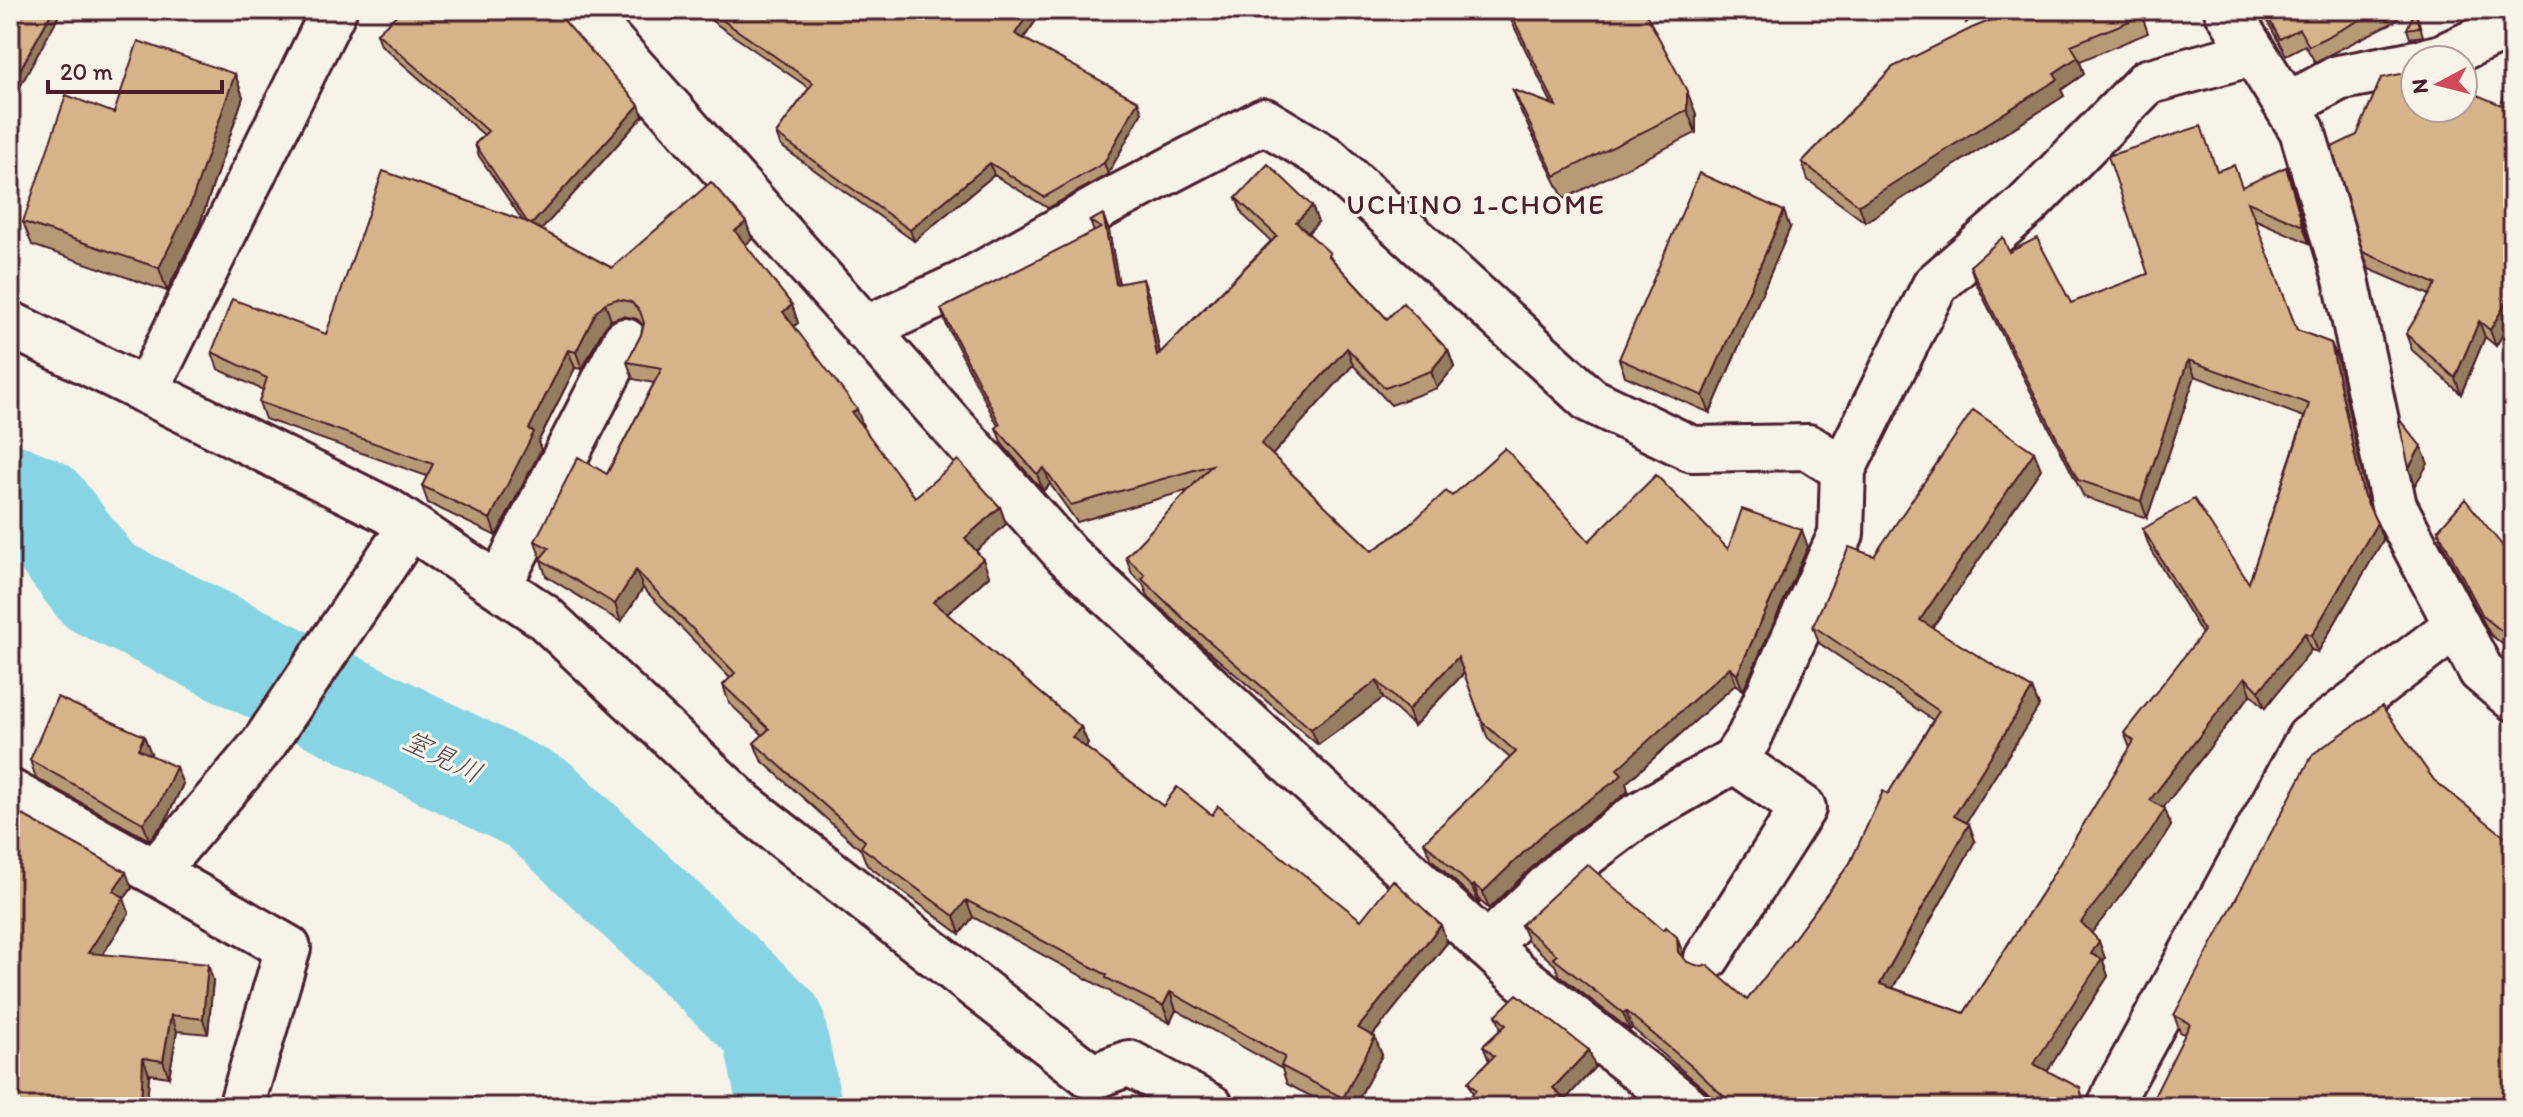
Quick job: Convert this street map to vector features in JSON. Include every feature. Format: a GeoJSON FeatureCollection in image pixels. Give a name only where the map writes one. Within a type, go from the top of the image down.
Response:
{"type":"FeatureCollection","features":[{"type":"Feature","properties":{"kind":"street"},"geometry":{"type":"LineString","coordinates":[[146,391],[334,10]]}},
{"type":"Feature","properties":{"kind":"street"},"geometry":{"type":"LineString","coordinates":[[582,10],[1067,555],[1522,978],[1687,1107]]}},
{"type":"Feature","properties":{"kind":"street"},"geometry":{"type":"LineString","coordinates":[[2227,10],[2302,130],[2346,279],[2394,506],[2481,671],[2513,698]]}},
{"type":"Feature","properties":{"kind":"street"},"geometry":{"type":"LineString","coordinates":[[2470,44],[2513,24]]}},
{"type":"Feature","properties":{"kind":"street"},"geometry":{"type":"LineString","coordinates":[[1487,946],[1565,870],[1634,818],[1734,760],[1749,738],[1841,534],[1843,469],[1935,285],[2027,205],[2147,82],[2253,53]]}},
{"type":"Feature","properties":{"kind":"street"},"geometry":{"type":"LineString","coordinates":[[2287,106],[2338,78],[2399,66]]}},
{"type":"Feature","properties":{"kind":"street"},"geometry":{"type":"LineString","coordinates":[[865,329],[965,283],[1109,202],[1264,121],[1326,158],[1590,400],[1692,449],[1808,447],[1843,469]]}},
{"type":"Feature","properties":{"kind":"street"},"geometry":{"type":"LineString","coordinates":[[10,324],[388,511],[543,616],[744,805],[1092,1077],[1129,1063],[1211,1107]]}},
{"type":"Feature","properties":{"kind":"street"},"geometry":{"type":"LineString","coordinates":[[499,585],[625,341]]}},
{"type":"Feature","properties":{"kind":"street"},"geometry":{"type":"LineString","coordinates":[[155,872],[263,745],[395,549]]}},
{"type":"Feature","properties":{"kind":"street"},"geometry":{"type":"LineString","coordinates":[[2110,1107],[2309,738],[2457,625]]}},
{"type":"Feature","properties":{"kind":"street"},"geometry":{"type":"LineString","coordinates":[[1707,958],[1803,808],[1734,760]]}},
{"type":"Feature","properties":{"kind":"street"},"geometry":{"type":"LineString","coordinates":[[10,792],[288,948],[241,1107]]}},
{"type":"Feature","properties":{"kind":"building"},"geometry":{"type":"Polygon","coordinates":[[[10,10],[53,10],[10,88],[10,10]]]}},
{"type":"Feature","properties":{"kind":"building"},"geometry":{"type":"Polygon","coordinates":[[[402,10],[557,10],[639,105],[532,224],[528,223],[475,144],[488,131],[377,33],[402,10]]]}},
{"type":"Feature","properties":{"kind":"building"},"geometry":{"type":"Polygon","coordinates":[[[708,10],[1031,10],[1015,34],[1138,101],[1104,163],[1044,197],[990,163],[910,230],[776,134],[813,83],[708,10]]]}},
{"type":"Feature","properties":{"kind":"building"},"geometry":{"type":"Polygon","coordinates":[[[1509,10],[1644,10],[1687,91],[1687,110],[1555,176],[1513,90],[1556,106],[1509,10]]]}},
{"type":"Feature","properties":{"kind":"building"},"geometry":{"type":"Polygon","coordinates":[[[2016,10],[2140,10],[2142,16],[2071,45],[2078,57],[2054,73],[2058,79],[1859,205],[1802,162],[1893,67],[2016,10]]]}},
{"type":"Feature","properties":{"kind":"building"},"geometry":{"type":"Polygon","coordinates":[[[2264,10],[2380,10],[2309,46],[2299,29],[2280,39],[2264,10]]]}},
{"type":"Feature","properties":{"kind":"building"},"geometry":{"type":"Polygon","coordinates":[[[2415,10],[2419,27],[2407,29],[2415,10]]]}},
{"type":"Feature","properties":{"kind":"building"},"geometry":{"type":"Polygon","coordinates":[[[138,41],[235,74],[191,203],[159,268],[23,222],[66,95],[114,113],[138,41]]]}},
{"type":"Feature","properties":{"kind":"building"},"geometry":{"type":"Polygon","coordinates":[[[2513,70],[2513,298],[2510,296],[2490,330],[2479,321],[2455,378],[2406,334],[2436,284],[2363,252],[2332,147],[2357,135],[2381,78],[2399,74],[2399,124],[2479,124],[2479,96],[2501,105],[2513,70]]]}},
{"type":"Feature","properties":{"kind":"building"},"geometry":{"type":"Polygon","coordinates":[[[2201,126],[2217,171],[2234,165],[2242,187],[2286,167],[2303,226],[2248,202],[2297,330],[2331,343],[2363,494],[2377,523],[2312,635],[2305,633],[2259,691],[2245,677],[2150,800],[2165,809],[2081,922],[2099,941],[2091,954],[2102,959],[2034,1064],[2080,1088],[2086,1107],[1735,1107],[1626,1011],[1623,1013],[1553,958],[1557,955],[1521,925],[1587,864],[1663,930],[1666,927],[1677,937],[1678,952],[1687,962],[1707,965],[1747,1000],[1850,863],[1883,791],[1888,794],[1939,711],[1813,626],[1849,547],[1874,556],[1973,410],[2034,452],[1920,620],[2032,689],[1954,816],[1969,824],[1880,984],[1964,1013],[2134,741],[2124,733],[2204,631],[2143,529],[2194,499],[2249,583],[2309,404],[2188,360],[2141,501],[2078,480],[1970,266],[2003,237],[2009,252],[2037,238],[2071,303],[2148,274],[2108,156],[2201,126]]]}},
{"type":"Feature","properties":{"kind":"building"},"geometry":{"type":"Polygon","coordinates":[[[1268,164],[1312,206],[1296,222],[1330,253],[1328,255],[1387,319],[1403,303],[1448,350],[1431,371],[1385,388],[1347,348],[1261,444],[1372,551],[1406,528],[1446,491],[1452,496],[1505,448],[1589,541],[1656,475],[1728,549],[1742,509],[1802,530],[1737,675],[1730,667],[1617,769],[1622,774],[1619,778],[1544,833],[1483,892],[1474,885],[1472,887],[1424,842],[1516,752],[1482,722],[1458,657],[1408,710],[1377,681],[1311,729],[1187,622],[1142,579],[1145,575],[1126,557],[1212,465],[1071,505],[1044,468],[1037,474],[996,428],[1000,424],[941,309],[1101,228],[1090,221],[1103,214],[1116,284],[1143,279],[1157,356],[1277,236],[1236,198],[1268,164]]]}},
{"type":"Feature","properties":{"kind":"building"},"geometry":{"type":"Polygon","coordinates":[[[383,171],[527,222],[612,268],[711,182],[746,222],[735,231],[792,305],[783,312],[857,409],[852,413],[915,497],[958,460],[1000,507],[965,538],[983,559],[933,602],[1081,727],[1072,737],[1163,806],[1177,787],[1212,815],[1218,806],[1361,920],[1393,880],[1441,925],[1358,1028],[1375,1037],[1343,1098],[1281,1066],[1285,1057],[1170,992],[1163,1006],[966,900],[954,916],[861,847],[865,841],[754,743],[769,729],[723,685],[735,673],[636,570],[615,604],[540,559],[549,548],[535,541],[578,457],[607,474],[662,368],[627,362],[644,323],[640,311],[631,302],[617,299],[605,303],[596,312],[576,352],[568,350],[529,429],[534,432],[490,519],[422,486],[433,464],[259,402],[267,378],[212,352],[232,299],[326,334],[383,171]]]}},
{"type":"Feature","properties":{"kind":"building"},"geometry":{"type":"Polygon","coordinates":[[[1699,173],[1784,211],[1703,396],[1619,359],[1699,173]]]}},
{"type":"Feature","properties":{"kind":"building"},"geometry":{"type":"Polygon","coordinates":[[[2398,418],[2421,446],[2409,468],[2398,418]]]}},
{"type":"Feature","properties":{"kind":"building"},"geometry":{"type":"Polygon","coordinates":[[[2465,499],[2513,559],[2513,640],[2483,616],[2438,530],[2465,499]]]}},
{"type":"Feature","properties":{"kind":"building"},"geometry":{"type":"Polygon","coordinates":[[[57,697],[144,736],[138,749],[176,767],[159,804],[143,823],[30,760],[57,697]]]}},
{"type":"Feature","properties":{"kind":"building"},"geometry":{"type":"Polygon","coordinates":[[[2382,706],[2434,780],[2513,843],[2513,1107],[2149,1107],[2190,1024],[2174,1015],[2313,754],[2382,706]]]}},
{"type":"Feature","properties":{"kind":"building"},"geometry":{"type":"Polygon","coordinates":[[[10,808],[126,872],[113,891],[124,897],[88,953],[208,964],[203,1019],[171,1015],[163,1061],[143,1058],[141,1107],[10,1107],[10,808]]]}},
{"type":"Feature","properties":{"kind":"building"},"geometry":{"type":"Polygon","coordinates":[[[1517,994],[1589,1050],[1553,1088],[1563,1098],[1554,1107],[1473,1107],[1467,1101],[1476,1090],[1468,1082],[1494,1056],[1483,1046],[1506,1025],[1496,1015],[1517,994]]]}},
{"type":"Feature","properties":{"kind":"waterway","name":"室見川"},"geometry":{"type":"LineString","coordinates":[[10,496],[39,508],[99,586],[539,804],[773,1025],[790,1107]]}},
{"type":"Feature","properties":{"kind":"district","name":"UCHINO 1-CHOME"},"geometry":{"type":"Point","coordinates":[1476,204]}}]}
